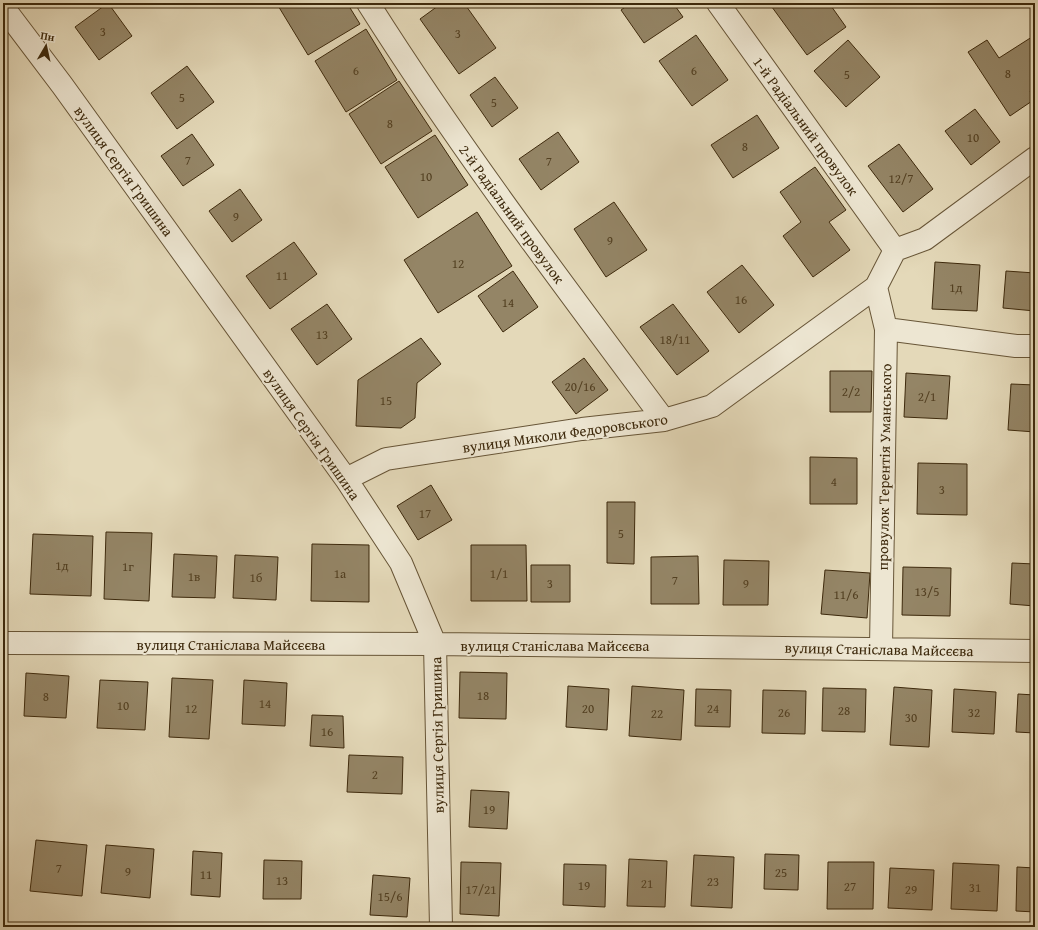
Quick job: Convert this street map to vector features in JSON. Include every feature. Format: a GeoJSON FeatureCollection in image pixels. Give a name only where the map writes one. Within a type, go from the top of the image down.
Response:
{"type":"FeatureCollection","features":[{"type":"Feature","properties":{"kind":"street","name":"2-й Радіальний провулок"},"geometry":{"type":"LineString","coordinates":[[368,3],[433,103],[537,249],[664,420]]}},
{"type":"Feature","properties":{"kind":"street","name":"1-й Радіальний провулок"},"geometry":{"type":"LineString","coordinates":[[718,3],[895,250]]}},
{"type":"Feature","properties":{"kind":"street","name":"вулиця Сергія Гришина"},"geometry":{"type":"LineString","coordinates":[[3,7],[62,85],[346,479],[401,563],[435,644],[441,927]]}},
{"type":"Feature","properties":{"kind":"street"},"geometry":{"type":"LineString","coordinates":[[895,250],[925,239],[1035,158]]}},
{"type":"Feature","properties":{"kind":"street","name":"вулиця Миколи Федоровського"},"geometry":{"type":"LineString","coordinates":[[346,479],[386,459],[582,429],[664,420],[712,406],[876,287],[895,250]]}},
{"type":"Feature","properties":{"kind":"street","name":"провулок Терентія Уманського"},"geometry":{"type":"LineString","coordinates":[[876,287],[886,330],[881,648]]}},
{"type":"Feature","properties":{"kind":"street"},"geometry":{"type":"LineString","coordinates":[[886,330],[1016,346],[1035,346]]}},
{"type":"Feature","properties":{"kind":"street","name":"вулиця Станіслава Майсєєва"},"geometry":{"type":"LineString","coordinates":[[3,643],[435,644],[881,648],[1035,651]]}},
{"type":"Feature","properties":{"kind":"building"},"geometry":{"type":"Polygon","coordinates":[[[108,3],[132,36],[99,60],[75,27],[108,3]]]}},
{"type":"Feature","properties":{"kind":"building"},"geometry":{"type":"Polygon","coordinates":[[[347,3],[360,24],[308,55],[277,4],[347,3]]]}},
{"type":"Feature","properties":{"kind":"building"},"geometry":{"type":"Polygon","coordinates":[[[442,3],[464,3],[496,48],[459,74],[420,19],[442,3]]]}},
{"type":"Feature","properties":{"kind":"building"},"geometry":{"type":"Polygon","coordinates":[[[631,3],[673,3],[683,17],[644,43],[621,10],[631,3]]]}},
{"type":"Feature","properties":{"kind":"building"},"geometry":{"type":"Polygon","coordinates":[[[769,3],[829,3],[846,27],[807,55],[769,3]]]}},
{"type":"Feature","properties":{"kind":"building"},"geometry":{"type":"Polygon","coordinates":[[[366,29],[397,80],[346,112],[315,61],[366,29]]]}},
{"type":"Feature","properties":{"kind":"building"},"geometry":{"type":"Polygon","coordinates":[[[696,35],[728,80],[692,106],[659,61],[696,35]]]}},
{"type":"Feature","properties":{"kind":"building"},"geometry":{"type":"Polygon","coordinates":[[[1035,35],[1035,88],[1030,91],[1035,99],[1010,116],[968,52],[987,40],[999,58],[1035,35]]]}},
{"type":"Feature","properties":{"kind":"building"},"geometry":{"type":"Polygon","coordinates":[[[848,40],[880,77],[846,107],[814,71],[848,40]]]}},
{"type":"Feature","properties":{"kind":"building"},"geometry":{"type":"Polygon","coordinates":[[[187,66],[214,102],[177,129],[151,93],[187,66]]]}},
{"type":"Feature","properties":{"kind":"building"},"geometry":{"type":"Polygon","coordinates":[[[495,77],[518,108],[492,127],[470,95],[495,77]]]}},
{"type":"Feature","properties":{"kind":"building"},"geometry":{"type":"Polygon","coordinates":[[[399,81],[432,131],[381,164],[349,114],[399,81]]]}},
{"type":"Feature","properties":{"kind":"building"},"geometry":{"type":"Polygon","coordinates":[[[975,109],[1000,142],[971,165],[945,131],[975,109]]]}},
{"type":"Feature","properties":{"kind":"building"},"geometry":{"type":"Polygon","coordinates":[[[757,115],[779,148],[733,178],[711,145],[757,115]]]}},
{"type":"Feature","properties":{"kind":"building"},"geometry":{"type":"Polygon","coordinates":[[[558,132],[579,162],[541,190],[519,159],[558,132]]]}},
{"type":"Feature","properties":{"kind":"building"},"geometry":{"type":"Polygon","coordinates":[[[192,134],[214,165],[183,186],[161,156],[192,134]]]}},
{"type":"Feature","properties":{"kind":"building"},"geometry":{"type":"Polygon","coordinates":[[[435,135],[468,185],[418,218],[385,167],[435,135]]]}},
{"type":"Feature","properties":{"kind":"building"},"geometry":{"type":"Polygon","coordinates":[[[899,144],[933,189],[903,212],[868,166],[899,144]]]}},
{"type":"Feature","properties":{"kind":"building"},"geometry":{"type":"Polygon","coordinates":[[[815,167],[846,210],[829,222],[850,250],[813,277],[783,236],[801,222],[780,192],[815,167]]]}},
{"type":"Feature","properties":{"kind":"building"},"geometry":{"type":"Polygon","coordinates":[[[240,189],[262,220],[232,242],[209,211],[240,189]]]}},
{"type":"Feature","properties":{"kind":"building"},"geometry":{"type":"Polygon","coordinates":[[[614,202],[647,250],[606,277],[574,229],[614,202]]]}},
{"type":"Feature","properties":{"kind":"building"},"geometry":{"type":"Polygon","coordinates":[[[477,212],[512,266],[438,313],[404,260],[477,212]]]}},
{"type":"Feature","properties":{"kind":"building"},"geometry":{"type":"Polygon","coordinates":[[[294,242],[317,274],[270,309],[246,276],[294,242]]]}},
{"type":"Feature","properties":{"kind":"building"},"geometry":{"type":"Polygon","coordinates":[[[935,262],[980,265],[977,311],[932,309],[935,262]]]}},
{"type":"Feature","properties":{"kind":"building"},"geometry":{"type":"Polygon","coordinates":[[[742,265],[774,305],[739,333],[707,292],[742,265]]]}},
{"type":"Feature","properties":{"kind":"building"},"geometry":{"type":"Polygon","coordinates":[[[513,271],[538,307],[503,332],[478,296],[513,271]]]}},
{"type":"Feature","properties":{"kind":"building"},"geometry":{"type":"Polygon","coordinates":[[[1006,271],[1035,273],[1035,311],[1003,308],[1006,271]]]}},
{"type":"Feature","properties":{"kind":"building"},"geometry":{"type":"Polygon","coordinates":[[[327,304],[352,339],[317,365],[291,329],[327,304]]]}},
{"type":"Feature","properties":{"kind":"building"},"geometry":{"type":"Polygon","coordinates":[[[673,304],[709,351],[677,375],[640,327],[673,304]]]}},
{"type":"Feature","properties":{"kind":"building"},"geometry":{"type":"Polygon","coordinates":[[[421,338],[441,364],[417,383],[415,418],[401,428],[356,426],[358,380],[421,338]]]}},
{"type":"Feature","properties":{"kind":"building"},"geometry":{"type":"Polygon","coordinates":[[[584,358],[608,390],[576,414],[552,382],[584,358]]]}},
{"type":"Feature","properties":{"kind":"building"},"geometry":{"type":"Polygon","coordinates":[[[830,371],[872,371],[871,412],[830,412],[830,371]]]}},
{"type":"Feature","properties":{"kind":"building"},"geometry":{"type":"Polygon","coordinates":[[[906,373],[950,376],[947,419],[904,417],[906,373]]]}},
{"type":"Feature","properties":{"kind":"building"},"geometry":{"type":"Polygon","coordinates":[[[1011,384],[1035,385],[1035,432],[1008,430],[1011,384]]]}},
{"type":"Feature","properties":{"kind":"building"},"geometry":{"type":"Polygon","coordinates":[[[810,457],[857,458],[857,504],[810,504],[810,457]]]}},
{"type":"Feature","properties":{"kind":"building"},"geometry":{"type":"Polygon","coordinates":[[[918,463],[967,464],[967,515],[917,514],[918,463]]]}},
{"type":"Feature","properties":{"kind":"building"},"geometry":{"type":"Polygon","coordinates":[[[431,485],[452,520],[418,540],[397,506],[431,485]]]}},
{"type":"Feature","properties":{"kind":"building"},"geometry":{"type":"Polygon","coordinates":[[[607,502],[635,502],[634,564],[607,563],[607,502]]]}},
{"type":"Feature","properties":{"kind":"building"},"geometry":{"type":"Polygon","coordinates":[[[106,532],[152,533],[149,601],[104,599],[106,532]]]}},
{"type":"Feature","properties":{"kind":"building"},"geometry":{"type":"Polygon","coordinates":[[[33,534],[93,536],[91,596],[30,594],[33,534]]]}},
{"type":"Feature","properties":{"kind":"building"},"geometry":{"type":"Polygon","coordinates":[[[312,544],[369,545],[369,602],[311,601],[312,544]]]}},
{"type":"Feature","properties":{"kind":"building"},"geometry":{"type":"Polygon","coordinates":[[[471,545],[526,545],[527,601],[471,601],[471,545]]]}},
{"type":"Feature","properties":{"kind":"building"},"geometry":{"type":"Polygon","coordinates":[[[174,554],[217,556],[215,598],[172,597],[174,554]]]}},
{"type":"Feature","properties":{"kind":"building"},"geometry":{"type":"Polygon","coordinates":[[[235,555],[278,557],[276,600],[233,598],[235,555]]]}},
{"type":"Feature","properties":{"kind":"building"},"geometry":{"type":"Polygon","coordinates":[[[698,556],[699,604],[651,604],[651,557],[698,556]]]}},
{"type":"Feature","properties":{"kind":"building"},"geometry":{"type":"Polygon","coordinates":[[[724,560],[769,561],[768,605],[723,605],[724,560]]]}},
{"type":"Feature","properties":{"kind":"building"},"geometry":{"type":"Polygon","coordinates":[[[1012,563],[1035,564],[1035,606],[1010,604],[1012,563]]]}},
{"type":"Feature","properties":{"kind":"building"},"geometry":{"type":"Polygon","coordinates":[[[531,565],[570,565],[570,602],[531,602],[531,565]]]}},
{"type":"Feature","properties":{"kind":"building"},"geometry":{"type":"Polygon","coordinates":[[[903,567],[951,568],[950,616],[902,615],[903,567]]]}},
{"type":"Feature","properties":{"kind":"building"},"geometry":{"type":"Polygon","coordinates":[[[825,570],[870,573],[867,618],[821,614],[825,570]]]}},
{"type":"Feature","properties":{"kind":"building"},"geometry":{"type":"Polygon","coordinates":[[[460,672],[507,673],[506,719],[459,718],[460,672]]]}},
{"type":"Feature","properties":{"kind":"building"},"geometry":{"type":"Polygon","coordinates":[[[26,673],[69,676],[66,718],[24,716],[26,673]]]}},
{"type":"Feature","properties":{"kind":"building"},"geometry":{"type":"Polygon","coordinates":[[[172,678],[213,680],[209,739],[169,737],[172,678]]]}},
{"type":"Feature","properties":{"kind":"building"},"geometry":{"type":"Polygon","coordinates":[[[100,680],[148,682],[145,730],[97,728],[100,680]]]}},
{"type":"Feature","properties":{"kind":"building"},"geometry":{"type":"Polygon","coordinates":[[[244,680],[287,683],[285,726],[242,724],[244,680]]]}},
{"type":"Feature","properties":{"kind":"building"},"geometry":{"type":"Polygon","coordinates":[[[568,686],[609,689],[607,730],[566,727],[568,686]]]}},
{"type":"Feature","properties":{"kind":"building"},"geometry":{"type":"Polygon","coordinates":[[[632,686],[684,690],[681,740],[629,736],[632,686]]]}},
{"type":"Feature","properties":{"kind":"building"},"geometry":{"type":"Polygon","coordinates":[[[894,687],[932,690],[929,747],[890,745],[894,687]]]}},
{"type":"Feature","properties":{"kind":"building"},"geometry":{"type":"Polygon","coordinates":[[[823,688],[866,689],[865,732],[822,731],[823,688]]]}},
{"type":"Feature","properties":{"kind":"building"},"geometry":{"type":"Polygon","coordinates":[[[696,689],[731,690],[730,727],[695,726],[696,689]]]}},
{"type":"Feature","properties":{"kind":"building"},"geometry":{"type":"Polygon","coordinates":[[[954,689],[996,692],[994,734],[952,732],[954,689]]]}},
{"type":"Feature","properties":{"kind":"building"},"geometry":{"type":"Polygon","coordinates":[[[763,690],[806,691],[805,734],[762,733],[763,690]]]}},
{"type":"Feature","properties":{"kind":"building"},"geometry":{"type":"Polygon","coordinates":[[[1018,694],[1035,695],[1035,733],[1016,732],[1018,694]]]}},
{"type":"Feature","properties":{"kind":"building"},"geometry":{"type":"Polygon","coordinates":[[[312,715],[343,716],[344,748],[310,746],[312,715]]]}},
{"type":"Feature","properties":{"kind":"building"},"geometry":{"type":"Polygon","coordinates":[[[349,755],[403,757],[402,794],[347,792],[349,755]]]}},
{"type":"Feature","properties":{"kind":"building"},"geometry":{"type":"Polygon","coordinates":[[[471,790],[509,792],[507,829],[469,827],[471,790]]]}},
{"type":"Feature","properties":{"kind":"building"},"geometry":{"type":"Polygon","coordinates":[[[36,840],[87,845],[82,896],[30,891],[36,840]]]}},
{"type":"Feature","properties":{"kind":"building"},"geometry":{"type":"Polygon","coordinates":[[[106,845],[154,849],[150,898],[101,893],[106,845]]]}},
{"type":"Feature","properties":{"kind":"building"},"geometry":{"type":"Polygon","coordinates":[[[193,851],[222,853],[220,897],[191,895],[193,851]]]}},
{"type":"Feature","properties":{"kind":"building"},"geometry":{"type":"Polygon","coordinates":[[[765,854],[799,855],[798,890],[764,889],[765,854]]]}},
{"type":"Feature","properties":{"kind":"building"},"geometry":{"type":"Polygon","coordinates":[[[694,855],[734,857],[732,908],[691,906],[694,855]]]}},
{"type":"Feature","properties":{"kind":"building"},"geometry":{"type":"Polygon","coordinates":[[[629,859],[667,861],[665,907],[627,906],[629,859]]]}},
{"type":"Feature","properties":{"kind":"building"},"geometry":{"type":"Polygon","coordinates":[[[264,860],[302,861],[301,899],[263,899],[264,860]]]}},
{"type":"Feature","properties":{"kind":"building"},"geometry":{"type":"Polygon","coordinates":[[[461,862],[501,863],[499,916],[460,914],[461,862]]]}},
{"type":"Feature","properties":{"kind":"building"},"geometry":{"type":"Polygon","coordinates":[[[828,862],[874,862],[873,909],[827,909],[828,862]]]}},
{"type":"Feature","properties":{"kind":"building"},"geometry":{"type":"Polygon","coordinates":[[[953,863],[999,865],[997,911],[951,909],[953,863]]]}},
{"type":"Feature","properties":{"kind":"building"},"geometry":{"type":"Polygon","coordinates":[[[564,864],[606,865],[605,907],[563,905],[564,864]]]}},
{"type":"Feature","properties":{"kind":"building"},"geometry":{"type":"Polygon","coordinates":[[[1017,867],[1035,868],[1035,912],[1016,911],[1017,867]]]}},
{"type":"Feature","properties":{"kind":"building"},"geometry":{"type":"Polygon","coordinates":[[[890,868],[934,870],[932,910],[888,908],[890,868]]]}},
{"type":"Feature","properties":{"kind":"building"},"geometry":{"type":"Polygon","coordinates":[[[373,875],[410,878],[407,917],[370,915],[373,875]]]}}]}
